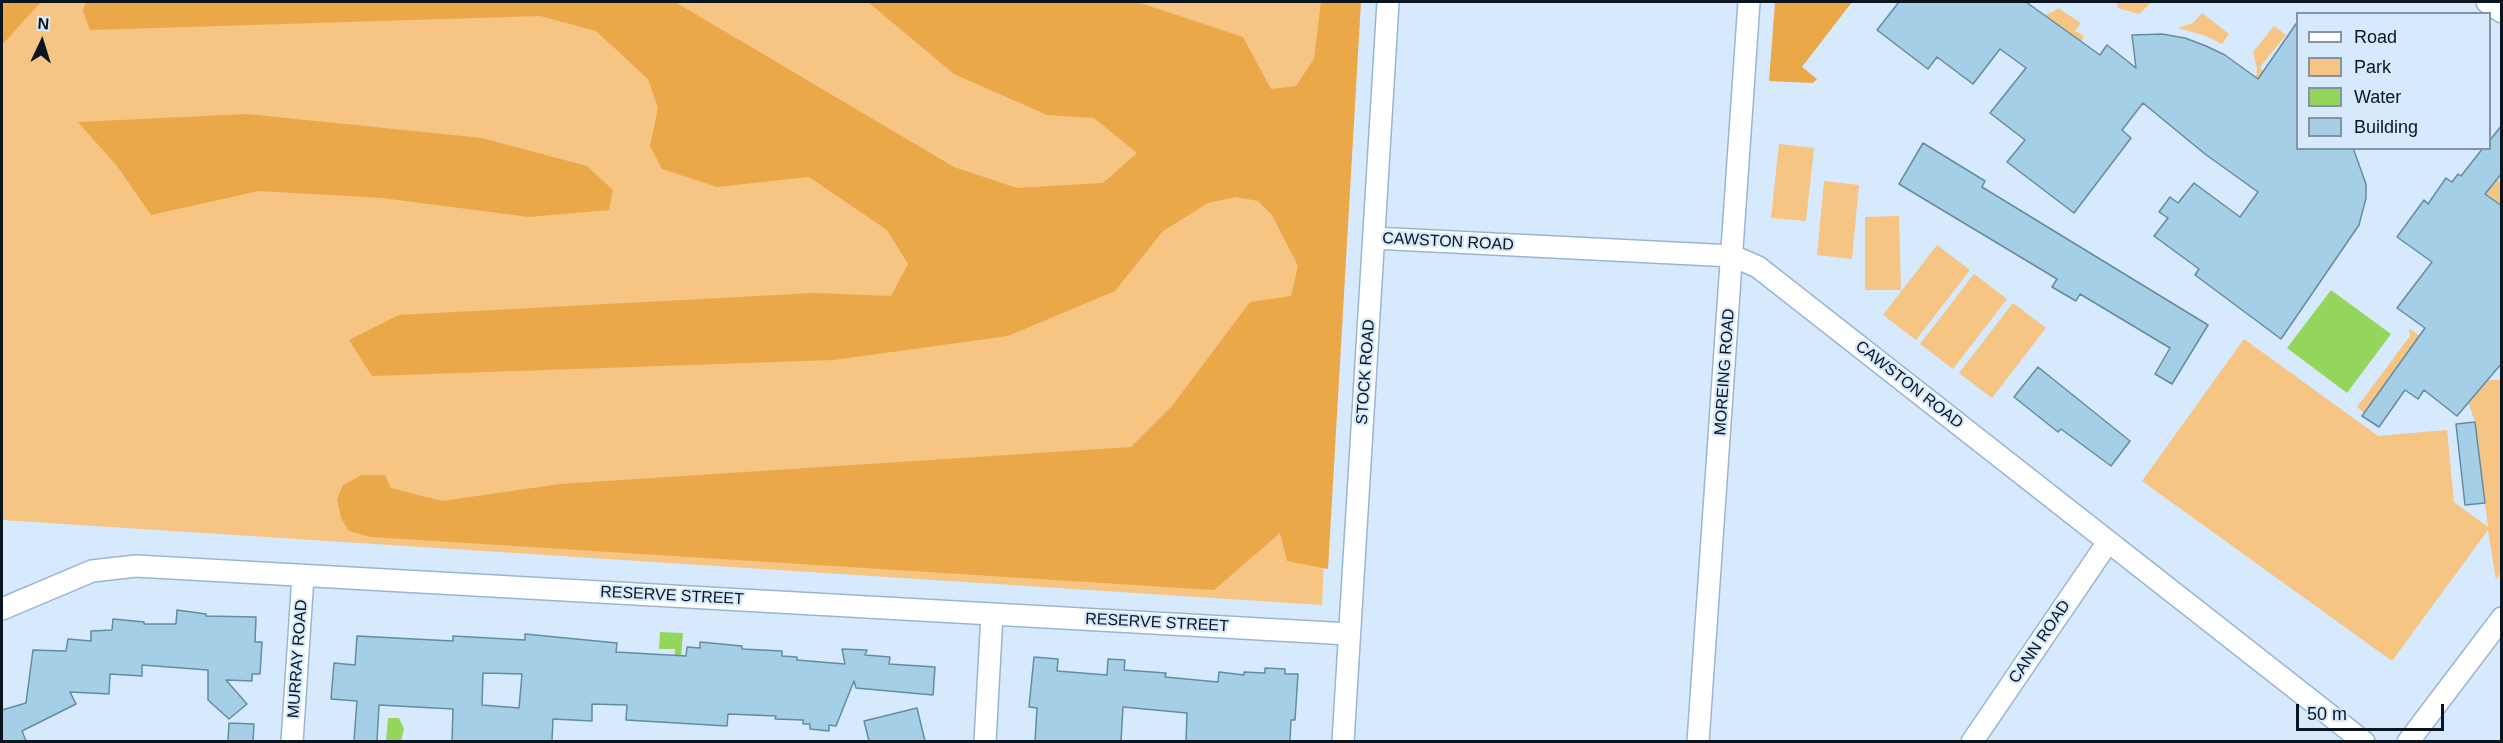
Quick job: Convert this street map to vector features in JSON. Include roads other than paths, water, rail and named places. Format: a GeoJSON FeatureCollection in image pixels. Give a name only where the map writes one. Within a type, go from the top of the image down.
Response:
{"type":"FeatureCollection","features":[{"type":"Feature","properties":{"kind":"street","name":"STOCK ROAD"},"geometry":{"type":"LineString","coordinates":[[1343,741],[1388,2]]}},
{"type":"Feature","properties":{"kind":"street","name":"MOREING ROAD"},"geometry":{"type":"LineString","coordinates":[[1698,741],[1749,2]]}},
{"type":"Feature","properties":{"kind":"street"},"geometry":{"type":"LineString","coordinates":[[2487,2],[2502,12]]}},
{"type":"Feature","properties":{"kind":"street","name":"CAWSTON ROAD"},"geometry":{"type":"LineString","coordinates":[[1374,238],[1733,256],[1758,267],[2364,741]]}},
{"type":"Feature","properties":{"kind":"street","name":"CANN ROAD"},"geometry":{"type":"LineString","coordinates":[[1972,741],[2108,542]]}},
{"type":"Feature","properties":{"kind":"street","name":"RESERVE STREET"},"geometry":{"type":"LineString","coordinates":[[2,609],[92,571],[136,566],[1349,634]]}},
{"type":"Feature","properties":{"kind":"street","name":"MURRAY ROAD"},"geometry":{"type":"LineString","coordinates":[[292,741],[303,576]]}},
{"type":"Feature","properties":{"kind":"street"},"geometry":{"type":"LineString","coordinates":[[985,741],[992,614]]}},
{"type":"Feature","properties":{"kind":"street"},"geometry":{"type":"LineString","coordinates":[[2408,741],[2502,618]]}},
{"type":"Feature","properties":{"kind":"water"},"geometry":{"type":"Polygon","coordinates":[[[2331,290],[2391,334],[2347,393],[2287,348],[2331,290]]]}},
{"type":"Feature","properties":{"kind":"water"},"geometry":{"type":"Polygon","coordinates":[[[660,632],[683,633],[680,670],[674,669],[675,649],[659,649],[660,632]]]}},
{"type":"Feature","properties":{"kind":"water"},"geometry":{"type":"Polygon","coordinates":[[[388,718],[399,718],[404,729],[401,741],[386,741],[388,718]]]}}]}
